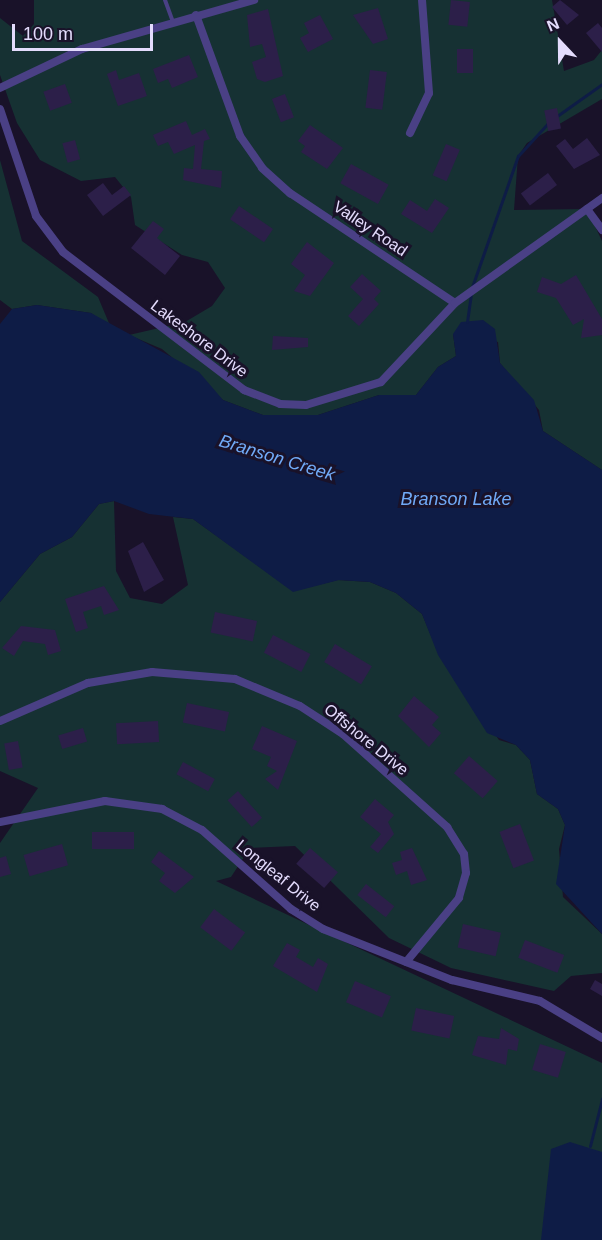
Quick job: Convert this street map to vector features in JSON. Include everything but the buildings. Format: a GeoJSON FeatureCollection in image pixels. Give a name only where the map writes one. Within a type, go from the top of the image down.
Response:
{"type":"FeatureCollection","features":[{"type":"Feature","properties":{"kind":"street"},"geometry":{"type":"LineString","coordinates":[[0,87],[82,49],[254,0]]}},
{"type":"Feature","properties":{"kind":"street"},"geometry":{"type":"LineString","coordinates":[[410,133],[429,93],[422,0]]}},
{"type":"Feature","properties":{"kind":"street","name":"Valley Road"},"geometry":{"type":"LineString","coordinates":[[196,15],[240,136],[262,168],[290,193],[455,303]]}},
{"type":"Feature","properties":{"kind":"street","name":"Lakeshore Drive"},"geometry":{"type":"LineString","coordinates":[[0,109],[36,216],[54,243],[256,396],[306,405],[375,385],[455,303]]}},
{"type":"Feature","properties":{"kind":"street"},"geometry":{"type":"LineString","coordinates":[[455,303],[602,198]]}},
{"type":"Feature","properties":{"kind":"street"},"geometry":{"type":"LineString","coordinates":[[587,209],[602,230]]}},
{"type":"Feature","properties":{"kind":"street","name":"Offshore Drive"},"geometry":{"type":"LineString","coordinates":[[0,721],[88,683],[152,672],[235,679],[300,706],[362,751],[459,842],[466,867],[462,892],[406,962]]}},
{"type":"Feature","properties":{"kind":"street","name":"Longleaf Drive"},"geometry":{"type":"LineString","coordinates":[[0,822],[105,801],[162,809],[202,830],[307,920],[406,962],[540,1001],[602,1038]]}},
{"type":"Feature","properties":{"kind":"lane"},"geometry":{"type":"LineString","coordinates":[[165,0],[173,22]]}},
{"type":"Feature","properties":{"kind":"green space"},"geometry":{"type":"Polygon","coordinates":[[[34,0],[552,0],[564,71],[594,60],[602,50],[602,99],[527,143],[518,156],[514,210],[587,209],[602,241],[602,470],[543,431],[539,410],[500,363],[498,342],[453,334],[456,356],[438,367],[416,395],[379,395],[318,415],[263,415],[223,400],[162,349],[129,335],[185,322],[212,306],[225,288],[208,262],[182,255],[135,225],[131,197],[115,177],[81,181],[40,160],[17,123],[0,75],[0,18],[23,36],[34,24],[34,0]]]}},
{"type":"Feature","properties":{"kind":"green space"},"geometry":{"type":"Polygon","coordinates":[[[0,160],[22,241],[98,297],[111,328],[91,313],[37,305],[12,309],[0,300],[0,160]]]}},
{"type":"Feature","properties":{"kind":"green space"},"geometry":{"type":"Polygon","coordinates":[[[114,501],[116,571],[130,598],[162,604],[188,585],[173,517],[193,519],[293,591],[338,580],[370,582],[396,593],[422,614],[439,655],[499,740],[516,745],[530,760],[537,794],[558,809],[565,825],[559,849],[563,897],[602,934],[602,973],[571,976],[554,991],[451,968],[389,938],[295,846],[250,848],[231,877],[216,881],[602,1063],[602,1240],[0,1240],[0,843],[38,788],[0,771],[0,602],[40,554],[72,537],[99,504],[114,501]]]}},
{"type":"Feature","properties":{"kind":"water","name":"Branson Lake"},"geometry":{"type":"Polygon","coordinates":[[[37,305],[91,313],[199,372],[223,400],[263,415],[318,415],[379,395],[416,395],[438,367],[456,356],[453,334],[461,322],[483,320],[495,329],[500,363],[534,400],[543,431],[602,470],[602,934],[556,884],[565,825],[558,809],[537,794],[530,760],[516,745],[487,733],[438,655],[422,614],[396,593],[370,582],[339,580],[293,592],[193,519],[149,514],[114,501],[99,504],[72,537],[40,554],[0,602],[0,324],[12,309],[37,305]]]}},
{"type":"Feature","properties":{"kind":"water"},"geometry":{"type":"Polygon","coordinates":[[[570,1142],[602,1152],[602,1240],[541,1240],[551,1149],[570,1142]]]}},
{"type":"Feature","properties":{"kind":"waterway"},"geometry":{"type":"LineString","coordinates":[[557,116],[602,84]]}},
{"type":"Feature","properties":{"kind":"waterway"},"geometry":{"type":"LineString","coordinates":[[472,287],[518,156],[549,122]]}},
{"type":"Feature","properties":{"kind":"waterway"},"geometry":{"type":"LineString","coordinates":[[467,322],[471,293]]}},
{"type":"Feature","properties":{"kind":"waterway"},"geometry":{"type":"LineString","coordinates":[[590,1146],[602,1099]]}},
{"type":"Feature","properties":{"kind":"water label","name":"Branson Creek"},"geometry":{"type":"Point","coordinates":[277,458]}}]}
